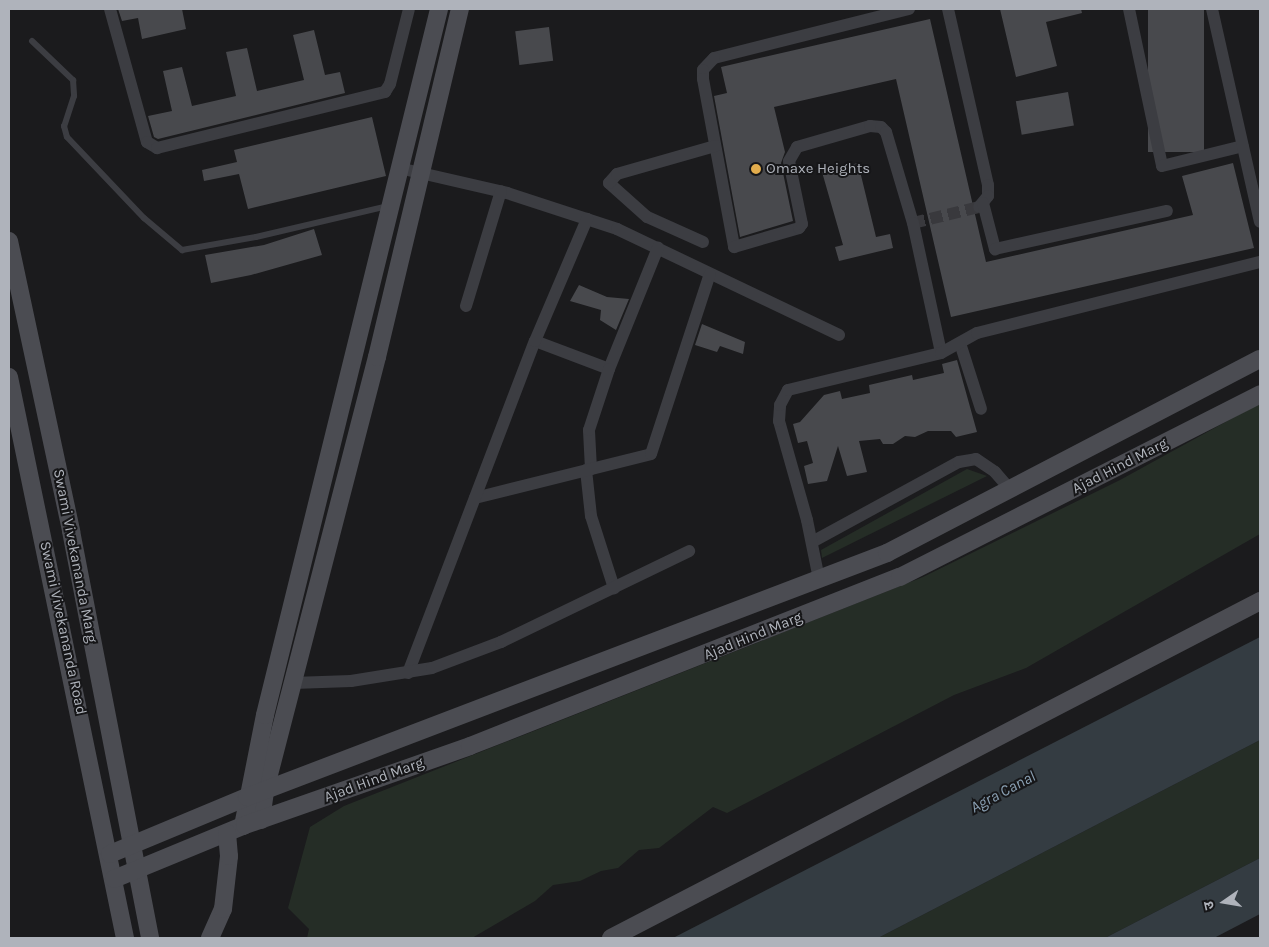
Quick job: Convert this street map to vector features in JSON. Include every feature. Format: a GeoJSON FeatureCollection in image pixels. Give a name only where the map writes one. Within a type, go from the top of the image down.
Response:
{"type":"FeatureCollection","features":[{"type":"Feature","properties":{"kind":"street"},"geometry":{"type":"LineString","coordinates":[[110,9],[147,142],[158,148],[385,92],[390,84],[409,9]]}},
{"type":"Feature","properties":{"kind":"street"},"geometry":{"type":"LineString","coordinates":[[210,938],[223,909],[229,856],[235,830],[247,797],[399,168],[440,9]]}},
{"type":"Feature","properties":{"kind":"street"},"geometry":{"type":"LineString","coordinates":[[261,820],[265,790],[377,357],[460,9]]}},
{"type":"Feature","properties":{"kind":"street"},"geometry":{"type":"LineString","coordinates":[[906,9],[714,58],[703,70],[703,79],[734,247],[800,228],[802,224],[789,161],[796,147],[870,126],[881,127],[886,132],[913,224],[941,353]]}},
{"type":"Feature","properties":{"kind":"street"},"geometry":{"type":"LineString","coordinates":[[948,9],[988,185],[988,196],[981,205],[995,249],[1167,211]]}},
{"type":"Feature","properties":{"kind":"street"},"geometry":{"type":"LineString","coordinates":[[1129,9],[1162,166],[1243,146]]}},
{"type":"Feature","properties":{"kind":"street"},"geometry":{"type":"LineString","coordinates":[[1212,9],[1260,222]]}},
{"type":"Feature","properties":{"kind":"street"},"geometry":{"type":"LineString","coordinates":[[703,242],[647,217],[609,183],[616,174],[715,146]]}},
{"type":"Feature","properties":{"kind":"street"},"geometry":{"type":"LineString","coordinates":[[399,168],[501,191],[587,219],[658,248],[839,335]]}},
{"type":"Feature","properties":{"kind":"street"},"geometry":{"type":"LineString","coordinates":[[466,306],[501,191]]}},
{"type":"Feature","properties":{"kind":"street"},"geometry":{"type":"LineString","coordinates":[[408,673],[535,341],[587,219]]}},
{"type":"Feature","properties":{"kind":"street","name":"Swami Vivekananda Marg"},"geometry":{"type":"LineString","coordinates":[[9,242],[71,531],[130,846],[150,938]]}},
{"type":"Feature","properties":{"kind":"street"},"geometry":{"type":"LineString","coordinates":[[614,588],[591,516],[589,430],[609,369],[658,248]]}},
{"type":"Feature","properties":{"kind":"street"},"geometry":{"type":"LineString","coordinates":[[819,579],[812,542],[779,421],[780,406],[788,390],[941,353],[977,333],[1260,262]]}},
{"type":"Feature","properties":{"kind":"street"},"geometry":{"type":"LineString","coordinates":[[475,498],[651,454],[710,274]]}},
{"type":"Feature","properties":{"kind":"street"},"geometry":{"type":"LineString","coordinates":[[535,341],[609,369]]}},
{"type":"Feature","properties":{"kind":"street"},"geometry":{"type":"LineString","coordinates":[[960,342],[981,409]]}},
{"type":"Feature","properties":{"kind":"street"},"geometry":{"type":"LineString","coordinates":[[110,854],[265,790],[887,553],[1260,359]]}},
{"type":"Feature","properties":{"kind":"street","name":"Swami Vivekananda Road"},"geometry":{"type":"LineString","coordinates":[[9,378],[110,854],[125,938]]}},
{"type":"Feature","properties":{"kind":"street","name":"Ajad Hind Marg"},"geometry":{"type":"LineString","coordinates":[[114,879],[261,820],[470,746],[900,577],[1260,394]]}},
{"type":"Feature","properties":{"kind":"street"},"geometry":{"type":"LineString","coordinates":[[812,542],[959,462],[976,459],[995,472],[1010,489]]}},
{"type":"Feature","properties":{"kind":"street"},"geometry":{"type":"LineString","coordinates":[[1056,465],[1069,492]]}},
{"type":"Feature","properties":{"kind":"street"},"geometry":{"type":"LineString","coordinates":[[292,683],[351,681],[432,668],[501,642],[689,551]]}},
{"type":"Feature","properties":{"kind":"street"},"geometry":{"type":"LineString","coordinates":[[611,938],[1260,601]]}},
{"type":"Feature","properties":{"kind":"lane"},"geometry":{"type":"LineString","coordinates":[[32,41],[73,80],[74,96],[64,126],[67,137],[144,218],[182,250],[240,241],[390,206]]}},
{"type":"Feature","properties":{"kind":"shaded area"},"geometry":{"type":"Polygon","coordinates":[[[1260,403],[1260,534],[1026,668],[954,695],[727,813],[713,807],[659,848],[639,850],[618,868],[601,871],[580,881],[553,885],[535,901],[472,938],[307,938],[309,929],[288,908],[310,827],[344,806],[923,577],[1120,480],[1260,403]]]}},
{"type":"Feature","properties":{"kind":"shaded area"},"geometry":{"type":"Polygon","coordinates":[[[967,469],[987,476],[822,558],[821,550],[967,469]]]}},
{"type":"Feature","properties":{"kind":"shaded area"},"geometry":{"type":"Polygon","coordinates":[[[1260,740],[1260,858],[1105,938],[878,938],[1260,740]]]}},
{"type":"Feature","properties":{"kind":"water","name":"Agra Canal"},"geometry":{"type":"Polygon","coordinates":[[[1260,637],[1260,740],[878,938],[673,938],[1260,637]]]}},
{"type":"Feature","properties":{"kind":"water"},"geometry":{"type":"Polygon","coordinates":[[[1260,858],[1260,914],[1214,938],[1105,938],[1260,858]]]}},
{"type":"Feature","properties":{"kind":"building"},"geometry":{"type":"Polygon","coordinates":[[[118,9],[182,9],[186,29],[142,39],[138,18],[122,21],[118,9]]]}},
{"type":"Feature","properties":{"kind":"building"},"geometry":{"type":"Polygon","coordinates":[[[1000,9],[1081,9],[1082,13],[1046,22],[1057,66],[1016,77],[1000,9]]]}},
{"type":"Feature","properties":{"kind":"building"},"geometry":{"type":"Polygon","coordinates":[[[1148,9],[1204,9],[1204,152],[1148,152],[1148,9]]]}},
{"type":"Feature","properties":{"kind":"building","name":"Omaxe Heights"},"geometry":{"type":"Polygon","coordinates":[[[930,19],[986,262],[1193,215],[1182,176],[1233,163],[1254,248],[951,317],[896,79],[774,107],[785,152],[781,163],[793,221],[740,237],[714,96],[727,93],[721,67],[930,19]]]}},
{"type":"Feature","properties":{"kind":"building"},"geometry":{"type":"Polygon","coordinates":[[[549,27],[553,61],[519,65],[515,31],[549,27]]]}},
{"type":"Feature","properties":{"kind":"building"},"geometry":{"type":"Polygon","coordinates":[[[314,30],[325,75],[340,72],[345,93],[158,139],[154,137],[148,116],[172,111],[163,71],[182,67],[192,106],[236,96],[226,52],[247,48],[257,91],[304,80],[293,35],[314,30]]]}},
{"type":"Feature","properties":{"kind":"building"},"geometry":{"type":"Polygon","coordinates":[[[1068,92],[1074,125],[1022,135],[1016,101],[1068,92]]]}},
{"type":"Feature","properties":{"kind":"building"},"geometry":{"type":"Polygon","coordinates":[[[372,117],[386,176],[248,209],[239,174],[204,181],[202,170],[237,162],[234,150],[372,117]]]}},
{"type":"Feature","properties":{"kind":"building"},"geometry":{"type":"Polygon","coordinates":[[[858,163],[876,237],[890,234],[893,248],[839,261],[835,247],[843,245],[822,172],[858,163]]]}},
{"type":"Feature","properties":{"kind":"building"},"geometry":{"type":"Polygon","coordinates":[[[314,229],[322,255],[251,275],[211,283],[205,255],[264,245],[314,229]]]}},
{"type":"Feature","properties":{"kind":"building"},"geometry":{"type":"Polygon","coordinates":[[[579,285],[607,297],[629,299],[616,330],[600,320],[601,310],[570,301],[579,285]]]}},
{"type":"Feature","properties":{"kind":"building"},"geometry":{"type":"Polygon","coordinates":[[[702,324],[745,342],[743,354],[720,346],[717,352],[695,345],[702,324]]]}},
{"type":"Feature","properties":{"kind":"building"},"geometry":{"type":"Polygon","coordinates":[[[957,360],[977,432],[956,437],[951,431],[928,431],[915,437],[905,436],[893,444],[883,444],[880,439],[859,441],[867,472],[847,476],[838,446],[827,481],[808,484],[804,466],[813,463],[807,441],[798,443],[793,424],[800,422],[824,395],[840,391],[842,399],[870,393],[869,385],[912,375],[913,380],[944,373],[942,364],[957,360]]]}},
{"type":"Feature","properties":{"kind":"tunnel"},"geometry":{"type":"LineString","coordinates":[[913,223],[979,207]]}},
{"type":"Feature","properties":{"kind":"place","name":"Omaxe Heights"},"geometry":{"type":"Point","coordinates":[756,169]}}]}
